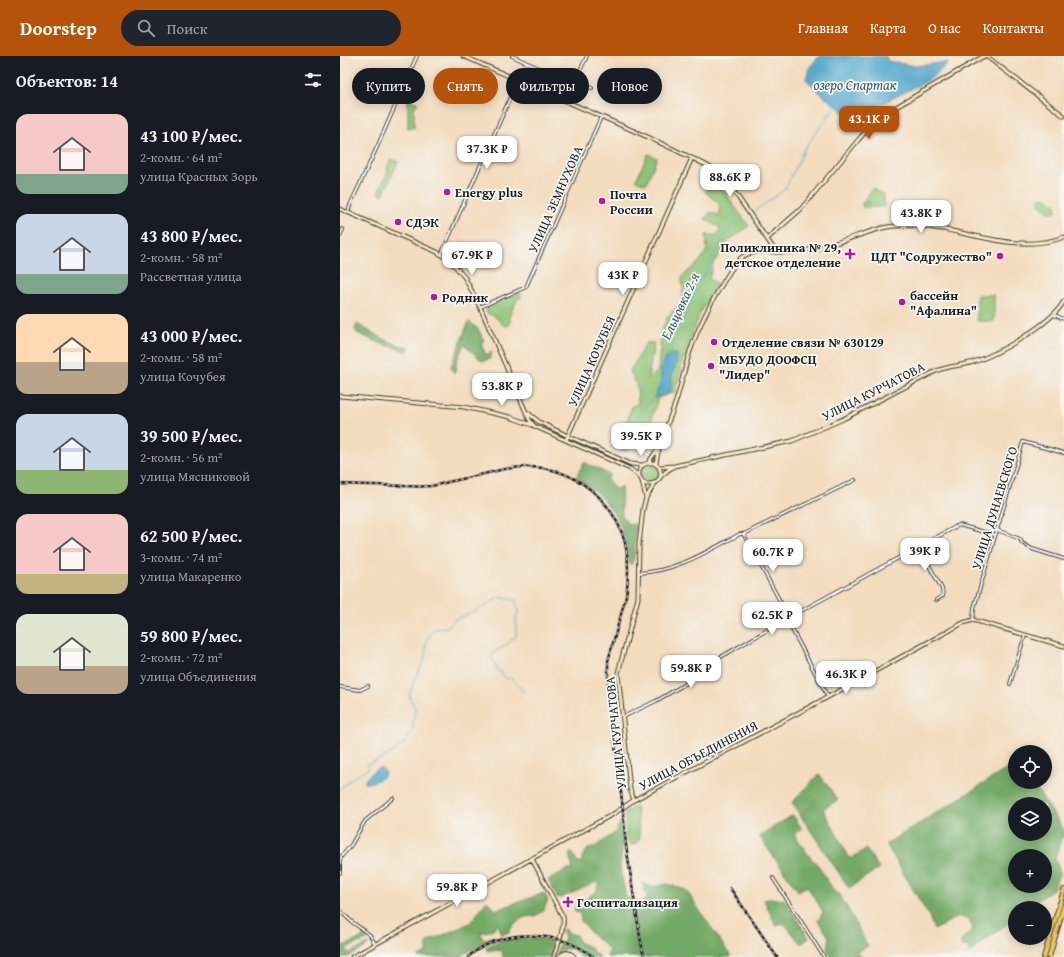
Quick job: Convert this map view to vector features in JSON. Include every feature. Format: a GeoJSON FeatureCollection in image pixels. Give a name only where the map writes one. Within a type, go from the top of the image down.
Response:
{"type":"FeatureCollection","features":[{"type":"Feature","properties":{"kind":"highway"},"geometry":{"type":"LineString","coordinates":[[1049,957],[1063,905],[1064,890]]}},
{"type":"Feature","properties":{"kind":"highway"},"geometry":{"type":"LineString","coordinates":[[1044,957],[1063,905]]}},
{"type":"Feature","properties":{"kind":"main road"},"geometry":{"type":"LineString","coordinates":[[463,56],[506,75]]}},
{"type":"Feature","properties":{"kind":"main road"},"geometry":{"type":"LineString","coordinates":[[768,238],[801,210],[876,120],[985,56],[1064,116]]}},
{"type":"Feature","properties":{"kind":"main road"},"geometry":{"type":"LineString","coordinates":[[573,104],[692,158],[718,173],[733,190],[768,238],[776,252]]}},
{"type":"Feature","properties":{"kind":"main road","name":"УЛИЦА КОЧУБЕЯ"},"geometry":{"type":"LineString","coordinates":[[566,440],[692,158]]}},
{"type":"Feature","properties":{"kind":"main road"},"geometry":{"type":"LineString","coordinates":[[340,209],[441,255],[454,265],[465,278],[480,307],[534,426]]}},
{"type":"Feature","properties":{"kind":"main road"},"geometry":{"type":"LineString","coordinates":[[648,463],[659,447],[676,401],[692,346],[707,310],[734,266],[743,256],[757,252],[792,252],[809,250],[883,228],[895,226],[930,227],[1013,243],[1045,243],[1064,237]]}},
{"type":"Feature","properties":{"kind":"main road","name":"УЛИЦА КУРЧАТОВА"},"geometry":{"type":"LineString","coordinates":[[657,466],[674,466],[780,444],[802,437],[843,419],[936,371],[952,366],[967,364],[1011,345],[1054,315],[1064,301]]}},
{"type":"Feature","properties":{"kind":"main road"},"geometry":{"type":"LineString","coordinates":[[340,396],[464,407],[510,416],[630,469],[646,484],[655,483],[674,466]]}},
{"type":"Feature","properties":{"kind":"main road"},"geometry":{"type":"LineString","coordinates":[[527,412],[538,422],[631,464],[643,465],[654,463],[660,471],[660,478]]}},
{"type":"Feature","properties":{"kind":"main road"},"geometry":{"type":"LineString","coordinates":[[657,466],[659,447]]}},
{"type":"Feature","properties":{"kind":"main road"},"geometry":{"type":"LineString","coordinates":[[639,476],[640,468],[643,465]]}},
{"type":"Feature","properties":{"kind":"main road","name":"УЛИЦА КУРЧАТОВА"},"geometry":{"type":"LineString","coordinates":[[642,481],[646,498]]}},
{"type":"Feature","properties":{"kind":"main road","name":"УЛИЦА КУРЧАТОВА"},"geometry":{"type":"LineString","coordinates":[[634,800],[630,789],[618,673],[638,598],[641,523],[646,498],[655,483]]}},
{"type":"Feature","properties":{"kind":"main road"},"geometry":{"type":"LineString","coordinates":[[973,620],[1064,646]]}},
{"type":"Feature","properties":{"kind":"main road","name":"УЛИЦА ОБЪЕДИНЕНИЯ"},"geometry":{"type":"LineString","coordinates":[[352,957],[615,813],[634,800],[828,697],[963,623],[973,620]]}},
{"type":"Feature","properties":{"kind":"main road"},"geometry":{"type":"LineString","coordinates":[[532,859],[563,917],[563,927],[554,957]]}},
{"type":"Feature","properties":{"kind":"street"},"geometry":{"type":"LineString","coordinates":[[348,212],[417,56]]}},
{"type":"Feature","properties":{"kind":"street"},"geometry":{"type":"LineString","coordinates":[[512,56],[539,68]]}},
{"type":"Feature","properties":{"kind":"street"},"geometry":{"type":"LineString","coordinates":[[582,68],[587,56]]}},
{"type":"Feature","properties":{"kind":"street"},"geometry":{"type":"LineString","coordinates":[[441,255],[507,104]]}},
{"type":"Feature","properties":{"kind":"street","name":"УЛИЦА ЗЕМНУХОВА"},"geometry":{"type":"LineString","coordinates":[[480,307],[526,287],[601,116]]}},
{"type":"Feature","properties":{"kind":"street"},"geometry":{"type":"LineString","coordinates":[[340,236],[343,229]]}},
{"type":"Feature","properties":{"kind":"street"},"geometry":{"type":"LineString","coordinates":[[1054,315],[1064,318]]}},
{"type":"Feature","properties":{"kind":"street","name":"УЛИЦА ДУНАЕВСКОГО"},"geometry":{"type":"LineString","coordinates":[[973,620],[974,608],[1023,442],[1064,453]]}},
{"type":"Feature","properties":{"kind":"street"},"geometry":{"type":"LineString","coordinates":[[638,573],[660,570],[683,563],[740,534],[744,534],[855,480]]}},
{"type":"Feature","properties":{"kind":"street"},"geometry":{"type":"LineString","coordinates":[[623,717],[656,701],[687,683],[702,668],[788,618],[959,525],[995,535]]}},
{"type":"Feature","properties":{"kind":"street"},"geometry":{"type":"LineString","coordinates":[[997,530],[1020,539],[1022,544],[1032,549],[1064,559]]}},
{"type":"Feature","properties":{"kind":"street"},"geometry":{"type":"LineString","coordinates":[[744,534],[788,618],[789,624],[828,697]]}},
{"type":"Feature","properties":{"kind":"street"},"geometry":{"type":"LineString","coordinates":[[917,548],[923,560],[926,560],[942,589],[943,596],[936,600]]}},
{"type":"Feature","properties":{"kind":"street"},"geometry":{"type":"LineString","coordinates":[[1010,684],[1025,634]]}},
{"type":"Feature","properties":{"kind":"street"},"geometry":{"type":"LineString","coordinates":[[340,687],[360,690],[368,686]]}},
{"type":"Feature","properties":{"kind":"street"},"geometry":{"type":"LineString","coordinates":[[340,873],[341,857],[351,845],[365,821],[393,798]]}},
{"type":"Feature","properties":{"kind":"street"},"geometry":{"type":"LineString","coordinates":[[774,878],[824,957]]}},
{"type":"Feature","properties":{"kind":"street"},"geometry":{"type":"LineString","coordinates":[[340,911],[370,935],[375,944]]}},
{"type":"Feature","properties":{"kind":"green space"},"geometry":{"type":"Polygon","coordinates":[[[408,104],[417,104],[414,108],[414,128],[408,128],[408,104]]]}},
{"type":"Feature","properties":{"kind":"green space"},"geometry":{"type":"Polygon","coordinates":[[[648,154],[657,158],[646,184],[636,180],[648,154]]]}},
{"type":"Feature","properties":{"kind":"green space"},"geometry":{"type":"Polygon","coordinates":[[[391,159],[398,162],[383,195],[378,193],[388,171],[387,168],[391,159]]]}},
{"type":"Feature","properties":{"kind":"green space"},"geometry":{"type":"Polygon","coordinates":[[[710,184],[718,184],[749,226],[728,241],[713,264],[709,279],[717,284],[700,313],[684,357],[675,392],[658,398],[646,438],[628,447],[627,451],[614,447],[612,440],[623,429],[632,406],[638,404],[637,387],[630,371],[646,343],[654,343],[648,379],[658,371],[661,332],[668,316],[683,301],[682,277],[700,261],[707,250],[706,235],[717,235],[721,228],[705,219],[710,212],[720,216],[719,203],[705,192],[710,184]]]}},
{"type":"Feature","properties":{"kind":"green space"},"geometry":{"type":"Polygon","coordinates":[[[873,188],[879,193],[884,194],[884,207],[862,207],[862,202],[869,204],[864,200],[873,188]]]}},
{"type":"Feature","properties":{"kind":"green space"},"geometry":{"type":"Polygon","coordinates":[[[1039,198],[1047,198],[1056,205],[1056,212],[1048,212],[1039,204],[1039,198]]]}},
{"type":"Feature","properties":{"kind":"green space"},"geometry":{"type":"Polygon","coordinates":[[[520,292],[521,296],[518,298],[509,317],[511,319],[508,326],[503,325],[494,316],[487,313],[486,310],[489,305],[520,292]]]}},
{"type":"Feature","properties":{"kind":"green space"},"geometry":{"type":"Polygon","coordinates":[[[977,295],[994,295],[994,321],[977,321],[977,295]]]}},
{"type":"Feature","properties":{"kind":"green space"},"geometry":{"type":"Polygon","coordinates":[[[470,322],[478,329],[484,340],[481,344],[486,355],[492,351],[490,359],[482,361],[464,344],[456,364],[457,370],[454,373],[451,367],[468,323],[470,322]]]}},
{"type":"Feature","properties":{"kind":"green space"},"geometry":{"type":"Polygon","coordinates":[[[357,324],[387,341],[409,348],[407,352],[384,345],[357,333],[355,329],[357,324]]]}},
{"type":"Feature","properties":{"kind":"green space"},"geometry":{"type":"Polygon","coordinates":[[[584,462],[610,475],[607,479],[614,488],[617,489],[621,486],[622,516],[628,524],[634,524],[636,526],[634,559],[631,565],[629,563],[624,536],[614,514],[598,495],[576,477],[584,462]]]}},
{"type":"Feature","properties":{"kind":"green space"},"geometry":{"type":"Polygon","coordinates":[[[650,464],[656,467],[659,473],[656,479],[650,482],[644,479],[641,473],[644,467],[650,464]]]}},
{"type":"Feature","properties":{"kind":"green space"},"geometry":{"type":"Polygon","coordinates":[[[1008,768],[1008,789],[1037,789],[1042,797],[1008,797],[1008,841],[1052,841],[1052,812],[1064,830],[1064,837],[1061,838],[1055,859],[1060,872],[1054,888],[1052,890],[1052,849],[1008,849],[1008,893],[1048,893],[1037,901],[1008,901],[1008,923],[970,952],[967,945],[963,948],[960,942],[973,929],[969,920],[959,916],[934,930],[929,916],[886,844],[1008,768]]]}},
{"type":"Feature","properties":{"kind":"green space"},"geometry":{"type":"Polygon","coordinates":[[[819,774],[838,800],[823,809],[850,859],[866,849],[879,868],[849,888],[792,803],[819,774]]]}},
{"type":"Feature","properties":{"kind":"green space"},"geometry":{"type":"Polygon","coordinates":[[[636,806],[640,837],[637,843],[630,845],[626,836],[625,813],[636,806]]]}},
{"type":"Feature","properties":{"kind":"green space"},"geometry":{"type":"Polygon","coordinates":[[[793,815],[802,829],[794,834],[812,860],[816,862],[836,894],[839,893],[868,946],[856,952],[862,957],[832,957],[827,950],[829,937],[818,921],[823,912],[819,905],[807,886],[798,891],[759,836],[793,815]]]}},
{"type":"Feature","properties":{"kind":"green space"},"geometry":{"type":"Polygon","coordinates":[[[622,818],[623,844],[620,868],[626,897],[639,903],[648,899],[642,883],[652,887],[667,884],[686,890],[731,957],[607,957],[609,950],[601,941],[596,939],[581,921],[580,914],[578,912],[576,913],[574,908],[576,908],[577,904],[597,890],[599,881],[561,898],[557,897],[548,880],[568,869],[573,870],[569,854],[572,852],[578,862],[582,863],[582,857],[588,849],[593,848],[615,833],[622,818]]]}},
{"type":"Feature","properties":{"kind":"green space"},"geometry":{"type":"Polygon","coordinates":[[[544,893],[548,900],[543,911],[535,916],[524,917],[514,924],[509,932],[501,935],[499,925],[489,931],[480,933],[483,939],[496,937],[495,940],[465,953],[461,957],[418,957],[427,953],[427,942],[470,923],[487,901],[496,910],[544,893]]]}},
{"type":"Feature","properties":{"kind":"green space"},"geometry":{"type":"Polygon","coordinates":[[[773,898],[780,900],[784,899],[809,938],[801,944],[784,923],[776,926],[764,900],[773,898]]]}},
{"type":"Feature","properties":{"kind":"green space"},"geometry":{"type":"Polygon","coordinates":[[[563,929],[568,933],[576,935],[579,942],[591,948],[594,953],[600,957],[580,957],[573,949],[564,949],[557,954],[560,942],[563,942],[565,938],[563,929]]]}},
{"type":"Feature","properties":{"kind":"green space"},"geometry":{"type":"Polygon","coordinates":[[[364,932],[368,934],[369,939],[346,948],[349,953],[369,944],[368,946],[349,957],[340,957],[340,946],[349,944],[365,936],[364,932]]]}},
{"type":"Feature","properties":{"kind":"green space"},"geometry":{"type":"Polygon","coordinates":[[[518,938],[555,941],[551,957],[503,957],[501,950],[498,951],[497,949],[487,951],[486,947],[489,945],[518,938]]]}},
{"type":"Feature","properties":{"kind":"water","name":"озеро Спартак"},"geometry":{"type":"Polygon","coordinates":[[[819,56],[886,56],[888,61],[915,66],[949,62],[931,79],[873,108],[858,122],[822,95],[806,79],[809,68],[819,56]]]}},
{"type":"Feature","properties":{"kind":"water"},"geometry":{"type":"Polygon","coordinates":[[[673,354],[677,354],[676,364],[672,375],[671,392],[654,398],[661,382],[661,370],[664,360],[673,354]]]}},
{"type":"Feature","properties":{"kind":"water"},"geometry":{"type":"Polygon","coordinates":[[[379,768],[385,771],[384,776],[378,780],[365,783],[365,780],[372,772],[379,768]]]}},
{"type":"Feature","properties":{"kind":"waterway","name":"Ельцовка 2-я"},"geometry":{"type":"LineString","coordinates":[[754,212],[785,189],[805,148],[836,105]]}},
{"type":"Feature","properties":{"kind":"waterway","name":"Ельцовка 2-я"},"geometry":{"type":"LineString","coordinates":[[669,355],[699,285],[720,244],[732,225],[744,218]]}},
{"type":"Feature","properties":{"kind":"waterway","name":"Ельцовка 2-я"},"geometry":{"type":"LineString","coordinates":[[623,449],[628,443],[640,411],[654,398]]}},
{"type":"Feature","properties":{"kind":"waterway","name":"Ельцовка 2-я"},"geometry":{"type":"LineString","coordinates":[[340,789],[351,779],[369,768],[367,766],[368,764],[393,752],[405,743],[412,731],[415,708],[409,696],[415,677],[424,662],[427,639],[435,629],[448,627],[453,620],[476,611],[500,597],[515,600],[519,611],[516,617],[516,636],[506,645],[494,652],[491,657],[498,671],[507,679],[511,678],[524,692]]}},
{"type":"Feature","properties":{"kind":"tram line"},"geometry":{"type":"LineString","coordinates":[[557,957],[564,951],[570,951],[577,957]]}},
{"type":"Feature","properties":{"kind":"railway"},"geometry":{"type":"LineString","coordinates":[[340,484],[428,486],[439,485],[510,468],[539,468],[555,471],[569,476],[583,484],[606,505],[615,518],[622,533],[626,548],[628,580],[626,596],[608,661],[608,688],[626,845],[644,957]]}},
{"type":"Feature","properties":{"kind":"railway"},"geometry":{"type":"LineString","coordinates":[[730,888],[777,957]]}},
{"type":"Feature","properties":{"kind":"railway"},"geometry":{"type":"LineString","coordinates":[[468,957],[482,947],[497,941],[514,937],[531,936],[548,937],[564,941],[580,948],[594,957]]}},
{"type":"Feature","properties":{"kind":"place","name":"Energy plus"},"geometry":{"type":"Point","coordinates":[447,192]}},
{"type":"Feature","properties":{"kind":"place","name":"Почта России"},"geometry":{"type":"Point","coordinates":[602,201]}},
{"type":"Feature","properties":{"kind":"place","name":"СДЭК"},"geometry":{"type":"Point","coordinates":[398,222]}},
{"type":"Feature","properties":{"kind":"place","name":"Поликлиника № 29, детское отделение"},"geometry":{"type":"Point","coordinates":[850,254]}},
{"type":"Feature","properties":{"kind":"place","name":"ЦДТ \"Содружество\""},"geometry":{"type":"Point","coordinates":[1000,256]}},
{"type":"Feature","properties":{"kind":"place","name":"Родник"},"geometry":{"type":"Point","coordinates":[434,297]}},
{"type":"Feature","properties":{"kind":"place","name":"бассейн \"Афалина\""},"geometry":{"type":"Point","coordinates":[902,302]}},
{"type":"Feature","properties":{"kind":"place","name":"Отделение связи № 630129"},"geometry":{"type":"Point","coordinates":[714,342]}},
{"type":"Feature","properties":{"kind":"place","name":"МБУДО ДООФСЦ \"Лидер\""},"geometry":{"type":"Point","coordinates":[711,366]}},
{"type":"Feature","properties":{"kind":"place","name":"Госпитализация"},"geometry":{"type":"Point","coordinates":[568,902]}}]}
